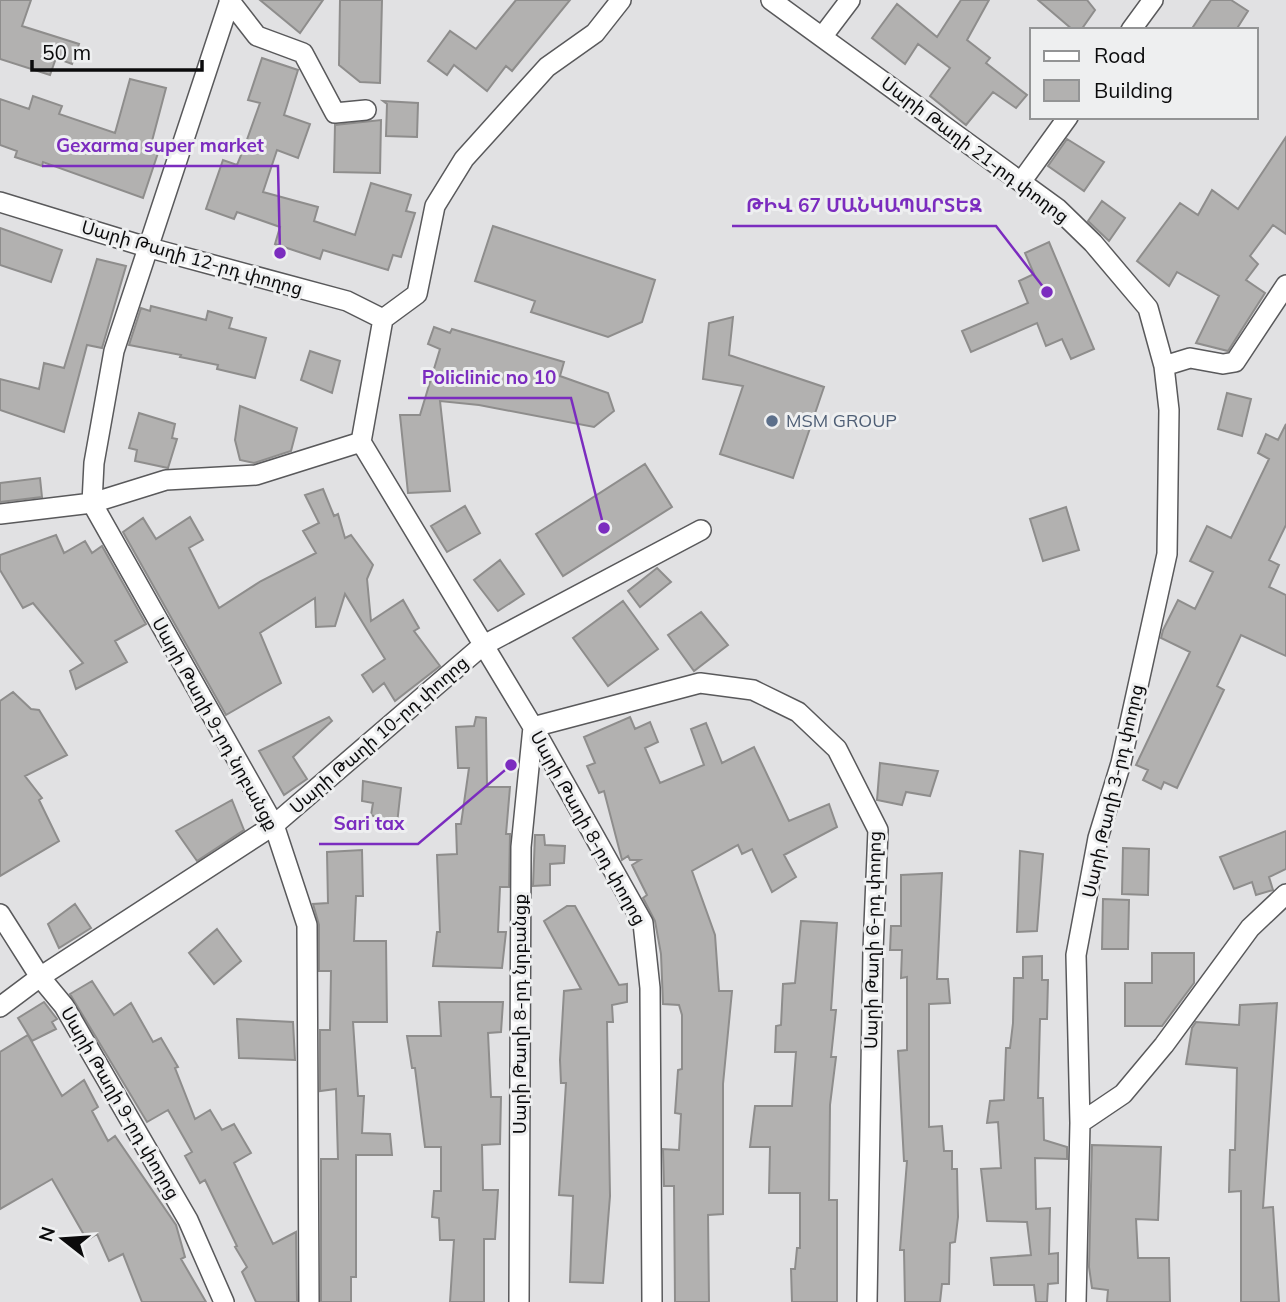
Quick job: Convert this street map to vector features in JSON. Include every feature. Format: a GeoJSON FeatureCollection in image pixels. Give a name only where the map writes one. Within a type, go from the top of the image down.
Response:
{"type":"FeatureCollection","features":[{"type":"Feature","properties":{"kind":"street"},"geometry":{"type":"LineString","coordinates":[[229,0],[257,36],[303,53],[335,113],[366,110]]}},
{"type":"Feature","properties":{"kind":"street"},"geometry":{"type":"LineString","coordinates":[[92,503],[93,463],[114,351],[150,248],[229,0]]}},
{"type":"Feature","properties":{"kind":"street"},"geometry":{"type":"LineString","coordinates":[[0,514],[92,503],[166,481],[260,474],[361,442],[383,319],[416,294],[435,206],[464,159],[548,67],[596,33],[621,0]]}},
{"type":"Feature","properties":{"kind":"street","name":"Սարի Թաղի 21-րդ փողոց"},"geometry":{"type":"LineString","coordinates":[[771,0],[1058,209],[1093,243],[1148,308],[1164,366]]}},
{"type":"Feature","properties":{"kind":"street"},"geometry":{"type":"LineString","coordinates":[[822,37],[850,0]]}},
{"type":"Feature","properties":{"kind":"street"},"geometry":{"type":"LineString","coordinates":[[1132,28],[1153,0]]}},
{"type":"Feature","properties":{"kind":"street"},"geometry":{"type":"LineString","coordinates":[[1021,182],[1067,119]]}},
{"type":"Feature","properties":{"kind":"street","name":"Սարի Թաղի 12-րդ փողոց"},"geometry":{"type":"LineString","coordinates":[[0,202],[150,248],[347,301],[383,319]]}},
{"type":"Feature","properties":{"kind":"street"},"geometry":{"type":"LineString","coordinates":[[1164,366],[1191,358],[1223,364],[1235,362],[1286,285]]}},
{"type":"Feature","properties":{"kind":"street","name":"Սարի Թաղի 3-րդ փողոց"},"geometry":{"type":"LineString","coordinates":[[1076,1302],[1080,1123],[1076,955],[1098,838],[1121,763],[1167,554],[1169,410],[1164,366]]}},
{"type":"Feature","properties":{"kind":"street","name":"Սարի Թաղի 8-րդ փողոց"},"geometry":{"type":"LineString","coordinates":[[361,442],[533,727],[643,923],[650,988],[652,1302]]}},
{"type":"Feature","properties":{"kind":"street","name":"Սարի Թաղի 9-րդ նրբանցք"},"geometry":{"type":"LineString","coordinates":[[92,503],[274,825],[307,925],[309,1302]]}},
{"type":"Feature","properties":{"kind":"street","name":"Սարի Թաղի 10-րդ փողոց"},"geometry":{"type":"LineString","coordinates":[[0,1007],[40,977],[274,825],[482,646],[701,530]]}},
{"type":"Feature","properties":{"kind":"street","name":"Սարի Թաղի 6-րդ փողոց"},"geometry":{"type":"LineString","coordinates":[[533,727],[700,683],[753,690],[798,712],[837,749],[878,830],[873,950],[867,1302]]}},
{"type":"Feature","properties":{"kind":"street","name":"Սարի Թաղի 8-րդ նրբանցք"},"geometry":{"type":"LineString","coordinates":[[519,1302],[521,847],[533,727]]}},
{"type":"Feature","properties":{"kind":"street"},"geometry":{"type":"LineString","coordinates":[[1080,1123],[1123,1094],[1164,1045],[1250,928],[1286,894]]}},
{"type":"Feature","properties":{"kind":"street","name":"Սարի Թաղի 9-րդ փողոց"},"geometry":{"type":"LineString","coordinates":[[0,914],[40,977],[64,1006],[188,1220],[201,1257],[224,1302]]}},
{"type":"Feature","properties":{"kind":"building"},"geometry":{"type":"Polygon","coordinates":[[[0,0],[31,0],[22,26],[79,44],[72,64],[56,58],[50,75],[0,59],[0,0]]]}},
{"type":"Feature","properties":{"kind":"building"},"geometry":{"type":"Polygon","coordinates":[[[260,0],[323,0],[300,33],[260,0]]]}},
{"type":"Feature","properties":{"kind":"building"},"geometry":{"type":"Polygon","coordinates":[[[340,0],[382,0],[380,83],[360,82],[339,65],[340,0]]]}},
{"type":"Feature","properties":{"kind":"building"},"geometry":{"type":"Polygon","coordinates":[[[516,0],[570,0],[512,71],[506,66],[487,91],[454,65],[447,75],[428,61],[450,31],[476,49],[516,0]]]}},
{"type":"Feature","properties":{"kind":"building"},"geometry":{"type":"Polygon","coordinates":[[[961,0],[989,0],[967,40],[990,58],[986,63],[1027,95],[1016,108],[993,92],[966,125],[930,96],[950,68],[918,44],[905,64],[872,38],[897,4],[937,37],[961,0]]]}},
{"type":"Feature","properties":{"kind":"building"},"geometry":{"type":"Polygon","coordinates":[[[1038,0],[1087,0],[1095,10],[1082,28],[1071,28],[1038,0]]]}},
{"type":"Feature","properties":{"kind":"building"},"geometry":{"type":"Polygon","coordinates":[[[1211,0],[1231,0],[1248,11],[1237,28],[1192,28],[1211,0]]]}},
{"type":"Feature","properties":{"kind":"building"},"geometry":{"type":"Polygon","coordinates":[[[262,58],[298,70],[284,115],[310,124],[298,158],[277,150],[263,192],[318,207],[314,221],[355,235],[371,183],[411,195],[406,211],[415,213],[401,257],[393,255],[388,270],[323,250],[320,259],[275,244],[280,227],[237,212],[234,219],[206,209],[223,160],[237,165],[244,148],[260,103],[248,100],[262,58]]]}},
{"type":"Feature","properties":{"kind":"building"},"geometry":{"type":"Polygon","coordinates":[[[130,79],[166,88],[152,141],[161,144],[143,198],[43,162],[42,166],[15,157],[17,151],[0,145],[0,99],[29,109],[33,96],[62,106],[59,114],[115,133],[130,79]]]}},
{"type":"Feature","properties":{"kind":"building"},"geometry":{"type":"Polygon","coordinates":[[[383,101],[418,103],[417,137],[386,136],[387,104],[383,101]]]}},
{"type":"Feature","properties":{"kind":"building"},"geometry":{"type":"Polygon","coordinates":[[[381,120],[380,173],[334,172],[335,125],[381,120]]]}},
{"type":"Feature","properties":{"kind":"building"},"geometry":{"type":"Polygon","coordinates":[[[1286,137],[1286,234],[1273,225],[1250,256],[1258,264],[1246,280],[1265,293],[1228,351],[1196,343],[1219,296],[1177,272],[1169,286],[1137,261],[1180,203],[1198,215],[1212,190],[1238,209],[1286,137]]]}},
{"type":"Feature","properties":{"kind":"building"},"geometry":{"type":"Polygon","coordinates":[[[1067,139],[1104,162],[1084,191],[1048,166],[1067,139]]]}},
{"type":"Feature","properties":{"kind":"building"},"geometry":{"type":"Polygon","coordinates":[[[1102,201],[1125,218],[1109,241],[1088,221],[1102,201]]]}},
{"type":"Feature","properties":{"kind":"building"},"geometry":{"type":"Polygon","coordinates":[[[493,226],[655,280],[642,322],[608,337],[531,312],[535,301],[475,281],[493,226]]]}},
{"type":"Feature","properties":{"kind":"building"},"geometry":{"type":"Polygon","coordinates":[[[0,228],[62,250],[51,282],[0,265],[0,228]]]}},
{"type":"Feature","properties":{"kind":"building"},"geometry":{"type":"Polygon","coordinates":[[[1049,242],[1094,349],[1071,359],[1062,339],[1046,346],[1037,323],[971,352],[962,331],[1028,303],[1019,281],[1034,274],[1025,253],[1049,242]]]}},
{"type":"Feature","properties":{"kind":"building"},"geometry":{"type":"Polygon","coordinates":[[[97,259],[126,266],[102,348],[87,345],[64,432],[0,410],[0,379],[39,389],[44,363],[64,368],[97,259]]]}},
{"type":"Feature","properties":{"kind":"building"},"geometry":{"type":"Polygon","coordinates":[[[151,306],[206,320],[208,311],[232,318],[229,328],[266,338],[255,378],[217,369],[218,365],[180,357],[181,355],[129,345],[141,308],[150,311],[151,306]]]}},
{"type":"Feature","properties":{"kind":"building","name":"MSM GROUP"},"geometry":{"type":"Polygon","coordinates":[[[733,317],[729,355],[824,387],[793,478],[720,454],[743,386],[703,379],[709,323],[733,317]]]}},
{"type":"Feature","properties":{"kind":"building"},"geometry":{"type":"Polygon","coordinates":[[[434,327],[450,333],[452,329],[564,362],[560,376],[608,393],[614,411],[594,427],[479,405],[440,401],[450,491],[408,493],[400,415],[420,415],[440,349],[428,344],[434,327]]]}},
{"type":"Feature","properties":{"kind":"building"},"geometry":{"type":"Polygon","coordinates":[[[310,351],[340,361],[332,393],[301,380],[310,351]]]}},
{"type":"Feature","properties":{"kind":"building"},"geometry":{"type":"Polygon","coordinates":[[[1227,393],[1251,399],[1242,436],[1218,429],[1227,393]]]}},
{"type":"Feature","properties":{"kind":"building"},"geometry":{"type":"Polygon","coordinates":[[[240,406],[297,428],[291,451],[254,463],[240,460],[235,440],[240,406]]]}},
{"type":"Feature","properties":{"kind":"building"},"geometry":{"type":"Polygon","coordinates":[[[139,413],[175,424],[172,438],[177,439],[168,468],[135,461],[137,450],[129,448],[139,413]]]}},
{"type":"Feature","properties":{"kind":"building"},"geometry":{"type":"Polygon","coordinates":[[[1286,424],[1286,525],[1269,560],[1279,565],[1269,587],[1286,595],[1286,656],[1241,635],[1217,686],[1224,690],[1177,788],[1164,782],[1161,789],[1143,780],[1148,770],[1136,765],[1190,652],[1161,638],[1163,630],[1178,600],[1195,609],[1213,572],[1190,561],[1207,526],[1231,538],[1269,459],[1258,453],[1266,434],[1278,440],[1286,424]]]}},
{"type":"Feature","properties":{"kind":"building"},"geometry":{"type":"Polygon","coordinates":[[[645,464],[672,507],[563,576],[536,534],[645,464]]]}},
{"type":"Feature","properties":{"kind":"building"},"geometry":{"type":"Polygon","coordinates":[[[40,478],[42,497],[0,502],[0,483],[40,478]]]}},
{"type":"Feature","properties":{"kind":"building"},"geometry":{"type":"Polygon","coordinates":[[[323,489],[334,516],[338,514],[345,538],[351,535],[373,565],[367,579],[371,621],[403,600],[419,628],[414,631],[440,666],[395,701],[384,683],[373,692],[362,675],[385,659],[345,594],[335,626],[316,627],[315,598],[260,633],[281,683],[226,715],[123,532],[143,518],[156,539],[190,517],[203,540],[189,548],[219,608],[261,581],[316,553],[303,531],[319,523],[305,495],[323,489]]]}},
{"type":"Feature","properties":{"kind":"building"},"geometry":{"type":"Polygon","coordinates":[[[465,506],[480,533],[447,552],[431,526],[465,506]]]}},
{"type":"Feature","properties":{"kind":"building"},"geometry":{"type":"Polygon","coordinates":[[[1066,507],[1079,550],[1043,561],[1030,519],[1066,507]]]}},
{"type":"Feature","properties":{"kind":"building"},"geometry":{"type":"Polygon","coordinates":[[[56,535],[64,553],[85,541],[92,553],[102,546],[146,624],[115,641],[127,662],[76,689],[70,671],[83,663],[33,603],[23,608],[0,570],[0,555],[56,535]]]}},
{"type":"Feature","properties":{"kind":"building"},"geometry":{"type":"Polygon","coordinates":[[[500,560],[524,594],[498,611],[474,580],[500,560]]]}},
{"type":"Feature","properties":{"kind":"building"},"geometry":{"type":"Polygon","coordinates":[[[657,568],[671,582],[640,607],[628,591],[657,568]]]}},
{"type":"Feature","properties":{"kind":"building"},"geometry":{"type":"Polygon","coordinates":[[[623,601],[658,649],[608,686],[573,638],[623,601]]]}},
{"type":"Feature","properties":{"kind":"building"},"geometry":{"type":"Polygon","coordinates":[[[701,612],[728,645],[694,671],[668,635],[701,612]]]}},
{"type":"Feature","properties":{"kind":"building"},"geometry":{"type":"Polygon","coordinates":[[[13,692],[31,709],[39,710],[67,755],[25,776],[42,798],[39,800],[59,841],[0,876],[0,701],[13,692]]]}},
{"type":"Feature","properties":{"kind":"building"},"geometry":{"type":"Polygon","coordinates":[[[329,717],[332,721],[293,757],[307,779],[284,795],[259,751],[329,717]]]}},
{"type":"Feature","properties":{"kind":"building"},"geometry":{"type":"Polygon","coordinates":[[[476,717],[486,718],[487,787],[510,787],[506,834],[510,834],[509,887],[500,887],[498,932],[506,932],[502,968],[433,966],[437,932],[440,932],[437,855],[457,854],[456,824],[461,824],[469,768],[458,768],[456,727],[474,726],[476,717]]]}},
{"type":"Feature","properties":{"kind":"building"},"geometry":{"type":"Polygon","coordinates":[[[630,717],[635,729],[650,722],[658,742],[645,748],[660,783],[704,765],[691,729],[706,723],[722,763],[754,747],[789,821],[829,804],[837,827],[784,855],[796,877],[772,892],[752,849],[742,854],[738,845],[692,871],[715,935],[719,991],[732,991],[723,1084],[723,1214],[708,1215],[709,1302],[675,1302],[674,1186],[664,1186],[663,1149],[679,1150],[681,1114],[675,1113],[678,1070],[682,1069],[682,1015],[679,1005],[663,1004],[661,954],[655,921],[643,898],[647,895],[632,865],[640,860],[630,860],[628,856],[622,860],[604,791],[599,793],[587,766],[595,763],[584,737],[630,717]]]}},
{"type":"Feature","properties":{"kind":"building"},"geometry":{"type":"Polygon","coordinates":[[[880,763],[938,771],[930,796],[906,792],[902,805],[877,800],[880,763]]]}},
{"type":"Feature","properties":{"kind":"building"},"geometry":{"type":"Polygon","coordinates":[[[363,781],[401,788],[397,824],[371,815],[373,803],[362,801],[363,781]]]}},
{"type":"Feature","properties":{"kind":"building"},"geometry":{"type":"Polygon","coordinates":[[[232,800],[244,830],[197,861],[176,831],[232,800]]]}},
{"type":"Feature","properties":{"kind":"building"},"geometry":{"type":"Polygon","coordinates":[[[1286,831],[1286,869],[1269,877],[1273,890],[1256,895],[1252,882],[1234,889],[1220,857],[1286,831]]]}},
{"type":"Feature","properties":{"kind":"building"},"geometry":{"type":"Polygon","coordinates":[[[535,835],[544,835],[545,845],[565,846],[564,863],[550,864],[550,885],[533,886],[535,835]]]}},
{"type":"Feature","properties":{"kind":"building"},"geometry":{"type":"Polygon","coordinates":[[[1123,848],[1149,849],[1148,895],[1122,894],[1123,848]]]}},
{"type":"Feature","properties":{"kind":"building"},"geometry":{"type":"Polygon","coordinates":[[[362,850],[363,896],[356,896],[354,941],[386,941],[387,1022],[353,1022],[358,1096],[364,1096],[362,1133],[390,1134],[392,1155],[356,1155],[356,1277],[351,1277],[351,1302],[321,1302],[321,1159],[338,1159],[336,1089],[320,1091],[320,1030],[330,1030],[331,971],[319,971],[319,925],[313,904],[328,903],[327,852],[362,850]]]}},
{"type":"Feature","properties":{"kind":"building"},"geometry":{"type":"Polygon","coordinates":[[[1020,851],[1043,854],[1037,931],[1017,932],[1020,851]]]}},
{"type":"Feature","properties":{"kind":"building"},"geometry":{"type":"Polygon","coordinates":[[[942,873],[937,979],[948,979],[950,1003],[929,1004],[929,1127],[942,1126],[944,1151],[952,1151],[952,1169],[957,1169],[958,1217],[955,1242],[950,1243],[949,1284],[942,1284],[940,1302],[905,1302],[904,1250],[900,1250],[907,1161],[904,1161],[898,1051],[907,1050],[907,977],[901,978],[902,950],[890,950],[891,926],[901,926],[901,875],[942,873]]]}},
{"type":"Feature","properties":{"kind":"building"},"geometry":{"type":"Polygon","coordinates":[[[1103,899],[1129,900],[1128,949],[1102,949],[1103,899]]]}},
{"type":"Feature","properties":{"kind":"building"},"geometry":{"type":"Polygon","coordinates":[[[75,904],[91,928],[59,948],[48,924],[75,904]]]}},
{"type":"Feature","properties":{"kind":"building"},"geometry":{"type":"Polygon","coordinates":[[[567,906],[575,906],[619,985],[627,984],[627,1002],[612,1005],[613,1022],[607,1022],[610,1196],[603,1283],[570,1282],[573,1196],[559,1195],[566,1083],[561,1083],[560,1060],[564,991],[581,989],[544,921],[567,906]]]}},
{"type":"Feature","properties":{"kind":"building"},"geometry":{"type":"Polygon","coordinates":[[[801,921],[837,923],[831,1010],[836,1010],[831,1057],[836,1057],[830,1105],[829,1200],[837,1200],[837,1302],[792,1302],[791,1269],[795,1269],[797,1248],[800,1248],[800,1193],[769,1193],[770,1147],[750,1147],[755,1106],[792,1106],[796,1052],[775,1052],[776,1026],[781,1025],[783,984],[795,983],[801,921]]]}},
{"type":"Feature","properties":{"kind":"building"},"geometry":{"type":"Polygon","coordinates":[[[217,929],[241,961],[214,984],[189,953],[217,929]]]}},
{"type":"Feature","properties":{"kind":"building"},"geometry":{"type":"Polygon","coordinates":[[[1152,953],[1194,953],[1194,983],[1162,1026],[1125,1026],[1125,983],[1152,983],[1152,953]]]}},
{"type":"Feature","properties":{"kind":"building"},"geometry":{"type":"Polygon","coordinates":[[[1042,956],[1042,980],[1048,980],[1047,1019],[1040,1019],[1038,1098],[1043,1098],[1044,1140],[1067,1147],[1067,1159],[1035,1158],[1036,1209],[1050,1208],[1049,1254],[1058,1253],[1058,1283],[1048,1284],[1047,1302],[1036,1302],[1034,1285],[994,1285],[991,1258],[1031,1255],[1027,1222],[987,1221],[981,1169],[1001,1168],[998,1122],[987,1123],[990,1101],[1004,1100],[1006,1048],[1010,1048],[1013,1023],[1014,978],[1023,978],[1023,957],[1042,956]]]}},
{"type":"Feature","properties":{"kind":"building"},"geometry":{"type":"Polygon","coordinates":[[[92,981],[114,1015],[131,1003],[153,1042],[161,1038],[178,1067],[175,1068],[195,1119],[210,1110],[222,1130],[234,1124],[251,1153],[234,1163],[273,1244],[296,1232],[297,1302],[256,1302],[242,1272],[247,1267],[235,1247],[237,1246],[205,1180],[200,1183],[185,1156],[192,1152],[168,1110],[147,1122],[70,994],[92,981]]]}},
{"type":"Feature","properties":{"kind":"building"},"geometry":{"type":"Polygon","coordinates":[[[44,1002],[57,1019],[52,1022],[56,1029],[32,1041],[18,1018],[44,1002]]]}},
{"type":"Feature","properties":{"kind":"building"},"geometry":{"type":"Polygon","coordinates":[[[439,1002],[503,1002],[501,1032],[488,1033],[491,1097],[501,1097],[500,1144],[482,1145],[483,1190],[498,1190],[495,1239],[484,1239],[484,1302],[450,1302],[454,1240],[440,1240],[439,1218],[432,1217],[434,1191],[441,1191],[441,1147],[425,1147],[415,1068],[412,1068],[407,1036],[441,1036],[439,1002]]]}},
{"type":"Feature","properties":{"kind":"building"},"geometry":{"type":"Polygon","coordinates":[[[1277,1003],[1263,1208],[1273,1207],[1279,1302],[1241,1302],[1241,1191],[1229,1192],[1230,1150],[1235,1150],[1237,1068],[1186,1064],[1192,1028],[1196,1022],[1239,1025],[1240,1005],[1277,1003]]]}},
{"type":"Feature","properties":{"kind":"building"},"geometry":{"type":"Polygon","coordinates":[[[237,1019],[293,1022],[295,1060],[239,1058],[237,1019]]]}},
{"type":"Feature","properties":{"kind":"building"},"geometry":{"type":"Polygon","coordinates":[[[28,1035],[62,1096],[84,1080],[98,1107],[92,1111],[108,1141],[115,1136],[176,1225],[185,1257],[181,1259],[206,1302],[142,1302],[123,1254],[109,1261],[97,1234],[87,1240],[52,1179],[0,1209],[0,1052],[28,1035]]]}},
{"type":"Feature","properties":{"kind":"building"},"geometry":{"type":"Polygon","coordinates":[[[1092,1145],[1161,1147],[1158,1220],[1136,1219],[1138,1258],[1169,1258],[1170,1302],[1107,1302],[1108,1290],[1092,1288],[1089,1267],[1092,1145]]]}},
{"type":"Feature","properties":{"kind":"place","name":"Gexarma super market"},"geometry":{"type":"Point","coordinates":[280,253]}},
{"type":"Feature","properties":{"kind":"place","name":"ԹԻՎ 67 ՄԱՆԿԱՊԱՐՏԵԶ"},"geometry":{"type":"Point","coordinates":[1047,292]}},
{"type":"Feature","properties":{"kind":"place","name":"MSM GROUP"},"geometry":{"type":"Point","coordinates":[772,421]}},
{"type":"Feature","properties":{"kind":"place","name":"Policlinic no 10"},"geometry":{"type":"Point","coordinates":[604,528]}},
{"type":"Feature","properties":{"kind":"place","name":"Sari tax"},"geometry":{"type":"Point","coordinates":[511,765]}}]}
